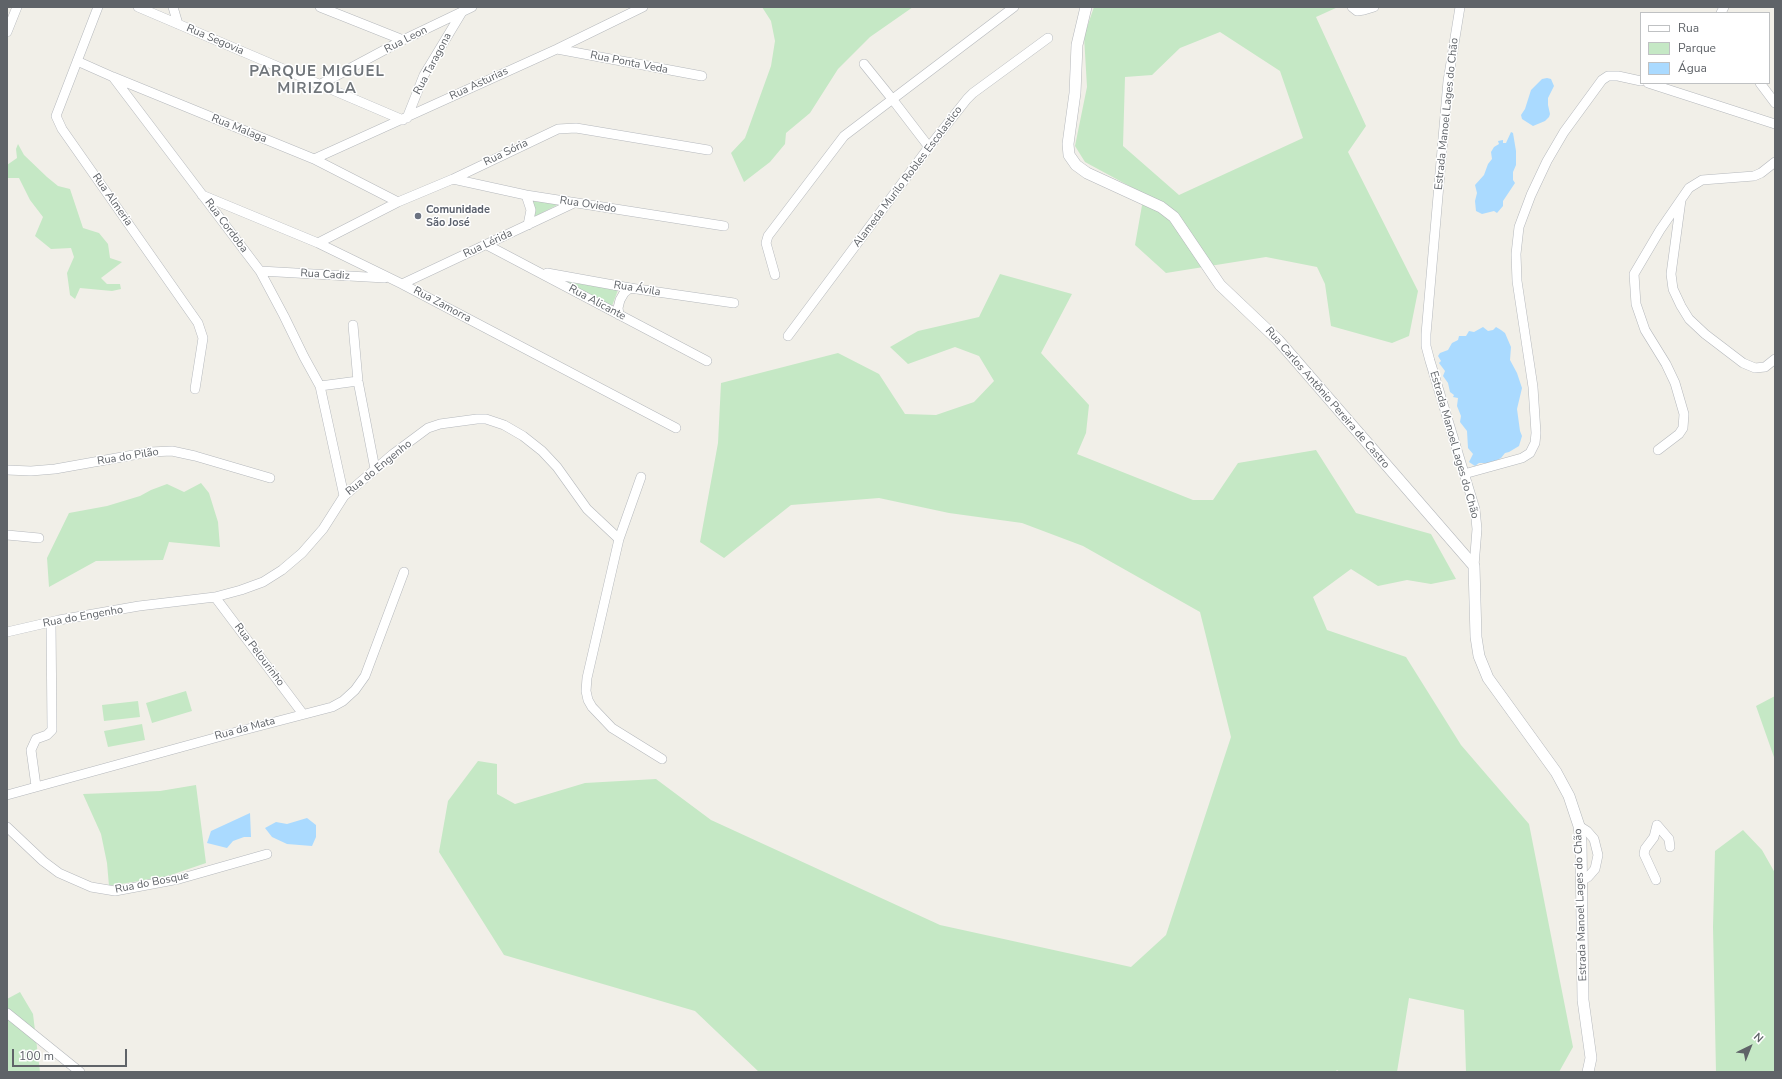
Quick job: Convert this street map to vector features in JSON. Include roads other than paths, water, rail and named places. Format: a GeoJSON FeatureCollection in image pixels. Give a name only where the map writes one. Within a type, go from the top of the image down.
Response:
{"type":"FeatureCollection","features":[{"type":"Feature","properties":{"kind":"street"},"geometry":{"type":"LineString","coordinates":[[7,32],[18,7]]}},
{"type":"Feature","properties":{"kind":"street","name":"Rua Almeria"},"geometry":{"type":"LineString","coordinates":[[98,7],[56,116],[58,122],[198,323],[203,338],[195,389]]}},
{"type":"Feature","properties":{"kind":"street"},"geometry":{"type":"LineString","coordinates":[[140,8],[152,7]]}},
{"type":"Feature","properties":{"kind":"street"},"geometry":{"type":"LineString","coordinates":[[173,7],[178,24]]}},
{"type":"Feature","properties":{"kind":"street"},"geometry":{"type":"LineString","coordinates":[[320,7],[403,40]]}},
{"type":"Feature","properties":{"kind":"street","name":"Rua Leon"},"geometry":{"type":"LineString","coordinates":[[319,85],[403,40],[472,7]]}},
{"type":"Feature","properties":{"kind":"street","name":"Rua Asturias"},"geometry":{"type":"LineString","coordinates":[[314,159],[557,49],[643,7]]}},
{"type":"Feature","properties":{"kind":"street"},"geometry":{"type":"LineString","coordinates":[[775,275],[766,243],[768,236],[844,136],[1014,7]]}},
{"type":"Feature","properties":{"kind":"street","name":"Rua Carlos Antônio Pereira de Castro"},"geometry":{"type":"LineString","coordinates":[[1086,7],[1077,45],[1075,93],[1068,144],[1070,156],[1076,165],[1087,172],[1161,207],[1174,217],[1220,285],[1278,340],[1474,566]]}},
{"type":"Feature","properties":{"kind":"street"},"geometry":{"type":"LineString","coordinates":[[1352,7],[1357,11],[1374,7]]}},
{"type":"Feature","properties":{"kind":"street","name":"Estrada Manoel Lages do Chão"},"geometry":{"type":"LineString","coordinates":[[1460,7],[1448,82],[1426,346],[1475,509],[1477,529],[1474,566],[1476,637],[1479,656],[1488,678],[1556,772],[1569,796],[1579,826],[1583,1000],[1591,1058],[1588,1072]]}},
{"type":"Feature","properties":{"kind":"street","name":"Rua Segovia"},"geometry":{"type":"LineString","coordinates":[[140,8],[319,85],[405,119]]}},
{"type":"Feature","properties":{"kind":"street","name":"Rua Taragona"},"geometry":{"type":"LineString","coordinates":[[405,119],[424,75],[462,12]]}},
{"type":"Feature","properties":{"kind":"street","name":"Alameda Murilo Robles Escolastico"},"geometry":{"type":"LineString","coordinates":[[788,336],[929,147],[973,93],[1048,38]]}},
{"type":"Feature","properties":{"kind":"street","name":"Rua Ponta Veda"},"geometry":{"type":"LineString","coordinates":[[557,49],[702,76]]}},
{"type":"Feature","properties":{"kind":"street","name":"Rua Malaga"},"geometry":{"type":"LineString","coordinates":[[77,61],[314,159],[398,202]]}},
{"type":"Feature","properties":{"kind":"street"},"geometry":{"type":"LineString","coordinates":[[864,64],[929,147]]}},
{"type":"Feature","properties":{"kind":"street"},"geometry":{"type":"LineString","coordinates":[[1464,474],[1522,458],[1530,453],[1534,443],[1536,433],[1533,388],[1517,281],[1516,254],[1520,227],[1531,195],[1546,162],[1564,132],[1602,80],[1608,76],[1618,76],[1640,81]]}},
{"type":"Feature","properties":{"kind":"street","name":"Rua Cordoba"},"geometry":{"type":"LineString","coordinates":[[113,77],[260,271],[320,386],[344,496]]}},
{"type":"Feature","properties":{"kind":"street"},"geometry":{"type":"LineString","coordinates":[[1651,84],[1775,124]]}},
{"type":"Feature","properties":{"kind":"street"},"geometry":{"type":"LineString","coordinates":[[1761,84],[1775,103]]}},
{"type":"Feature","properties":{"kind":"street","name":"Rua Sória"},"geometry":{"type":"LineString","coordinates":[[318,243],[398,202],[453,180],[558,129],[576,128],[708,150]]}},
{"type":"Feature","properties":{"kind":"street"},"geometry":{"type":"LineString","coordinates":[[1658,450],[1679,434],[1683,428],[1684,414],[1675,383],[1666,364],[1645,330],[1636,304],[1634,274],[1660,230],[1689,188],[1702,180],[1754,176],[1761,173],[1775,162]]}},
{"type":"Feature","properties":{"kind":"street","name":"Rua Oviedo"},"geometry":{"type":"LineString","coordinates":[[453,180],[526,195],[724,226]]}},
{"type":"Feature","properties":{"kind":"street","name":"Rua Zamorra"},"geometry":{"type":"LineString","coordinates":[[202,195],[318,243],[402,284],[676,428]]}},
{"type":"Feature","properties":{"kind":"street"},"geometry":{"type":"LineString","coordinates":[[526,195],[531,210],[528,225]]}},
{"type":"Feature","properties":{"kind":"street"},"geometry":{"type":"LineString","coordinates":[[1681,199],[1671,274],[1673,289],[1681,306],[1689,319],[1705,334],[1743,363],[1755,368],[1765,367],[1775,359]]}},
{"type":"Feature","properties":{"kind":"street","name":"Rua Lérida"},"geometry":{"type":"LineString","coordinates":[[402,284],[574,203]]}},
{"type":"Feature","properties":{"kind":"street","name":"Rua Alicante"},"geometry":{"type":"LineString","coordinates":[[487,245],[707,361]]}},
{"type":"Feature","properties":{"kind":"street","name":"Rua Cadiz"},"geometry":{"type":"LineString","coordinates":[[260,271],[389,278]]}},
{"type":"Feature","properties":{"kind":"street","name":"Rua Ávila"},"geometry":{"type":"LineString","coordinates":[[539,272],[630,288],[734,303]]}},
{"type":"Feature","properties":{"kind":"street"},"geometry":{"type":"LineString","coordinates":[[619,315],[618,308],[620,300],[624,293],[630,288]]}},
{"type":"Feature","properties":{"kind":"street"},"geometry":{"type":"LineString","coordinates":[[353,325],[358,381],[374,469]]}},
{"type":"Feature","properties":{"kind":"street"},"geometry":{"type":"LineString","coordinates":[[320,386],[358,381]]}},
{"type":"Feature","properties":{"kind":"street","name":"Rua do Engenho"},"geometry":{"type":"LineString","coordinates":[[7,632],[51,622],[139,606],[215,597],[263,582],[282,570],[302,553],[323,529],[344,496],[374,469],[434,426],[477,419],[504,425],[523,436],[542,451],[557,467],[587,509],[619,539]]}},
{"type":"Feature","properties":{"kind":"street","name":"Rua do Pilão"},"geometry":{"type":"LineString","coordinates":[[7,470],[31,471],[55,469],[150,452],[172,451],[196,456],[270,478]]}},
{"type":"Feature","properties":{"kind":"street"},"geometry":{"type":"LineString","coordinates":[[641,477],[619,539],[586,678],[586,691],[588,700],[592,707],[612,728],[662,759]]}},
{"type":"Feature","properties":{"kind":"street"},"geometry":{"type":"LineString","coordinates":[[8,536],[38,538]]}},
{"type":"Feature","properties":{"kind":"street","name":"Rua da Mata"},"geometry":{"type":"LineString","coordinates":[[7,795],[303,714],[320,712],[343,701],[355,690],[365,676],[404,572]]}},
{"type":"Feature","properties":{"kind":"street","name":"Rua Pelourinho"},"geometry":{"type":"LineString","coordinates":[[215,597],[303,714]]}},
{"type":"Feature","properties":{"kind":"street"},"geometry":{"type":"LineString","coordinates":[[36,786],[31,750],[36,739],[47,735],[52,730],[51,622]]}},
{"type":"Feature","properties":{"kind":"street"},"geometry":{"type":"LineString","coordinates":[[1656,880],[1644,854],[1645,849],[1654,837],[1657,825],[1670,839],[1670,847]]}},
{"type":"Feature","properties":{"kind":"street"},"geometry":{"type":"LineString","coordinates":[[1579,826],[1587,831],[1594,839],[1598,855],[1595,869],[1588,877],[1581,881]]}},
{"type":"Feature","properties":{"kind":"street","name":"Rua do Bosque"},"geometry":{"type":"LineString","coordinates":[[7,828],[43,861],[59,873],[91,887],[115,891],[179,879],[267,854]]}},
{"type":"Feature","properties":{"kind":"street"},"geometry":{"type":"LineString","coordinates":[[7,1013],[80,1072]]}},
{"type":"Feature","properties":{"kind":"water"},"geometry":{"type":"Polygon","coordinates":[[[1542,79],[1551,79],[1554,86],[1548,98],[1550,114],[1545,121],[1533,126],[1522,119],[1521,115],[1525,109],[1531,90],[1542,79]]]}},
{"type":"Feature","properties":{"kind":"water"},"geometry":{"type":"Polygon","coordinates":[[[1511,132],[1513,133],[1516,151],[1516,165],[1513,172],[1513,180],[1515,183],[1503,201],[1503,206],[1497,213],[1494,211],[1482,214],[1476,211],[1475,201],[1477,193],[1475,185],[1484,175],[1488,164],[1492,159],[1491,152],[1494,147],[1499,144],[1498,141],[1503,140],[1503,143],[1506,143],[1511,132]]]}},
{"type":"Feature","properties":{"kind":"water"},"geometry":{"type":"Polygon","coordinates":[[[1483,327],[1488,331],[1493,330],[1496,327],[1501,330],[1505,333],[1511,347],[1510,360],[1517,373],[1522,388],[1517,409],[1522,436],[1519,446],[1505,453],[1501,458],[1491,463],[1479,463],[1475,466],[1469,462],[1473,454],[1468,448],[1467,431],[1460,422],[1461,416],[1457,406],[1458,398],[1453,397],[1454,395],[1450,392],[1448,383],[1443,376],[1445,371],[1439,363],[1441,361],[1438,356],[1440,353],[1448,350],[1452,343],[1458,340],[1459,336],[1466,336],[1469,331],[1474,332],[1483,327]]]}},
{"type":"Feature","properties":{"kind":"water"},"geometry":{"type":"Polygon","coordinates":[[[250,813],[251,837],[244,837],[233,841],[227,848],[207,843],[211,831],[250,813]]]}},
{"type":"Feature","properties":{"kind":"water"},"geometry":{"type":"Polygon","coordinates":[[[307,818],[316,825],[316,837],[312,846],[287,844],[272,837],[265,828],[276,822],[287,824],[307,818]]]}},
{"type":"Feature","properties":{"kind":"place","name":"Comunidade São José"},"geometry":{"type":"Point","coordinates":[418,216]}},
{"type":"Feature","properties":{"kind":"district","name":"PARQUE MIGUEL MIRIZOLA"},"geometry":{"type":"Point","coordinates":[317,80]}}]}
